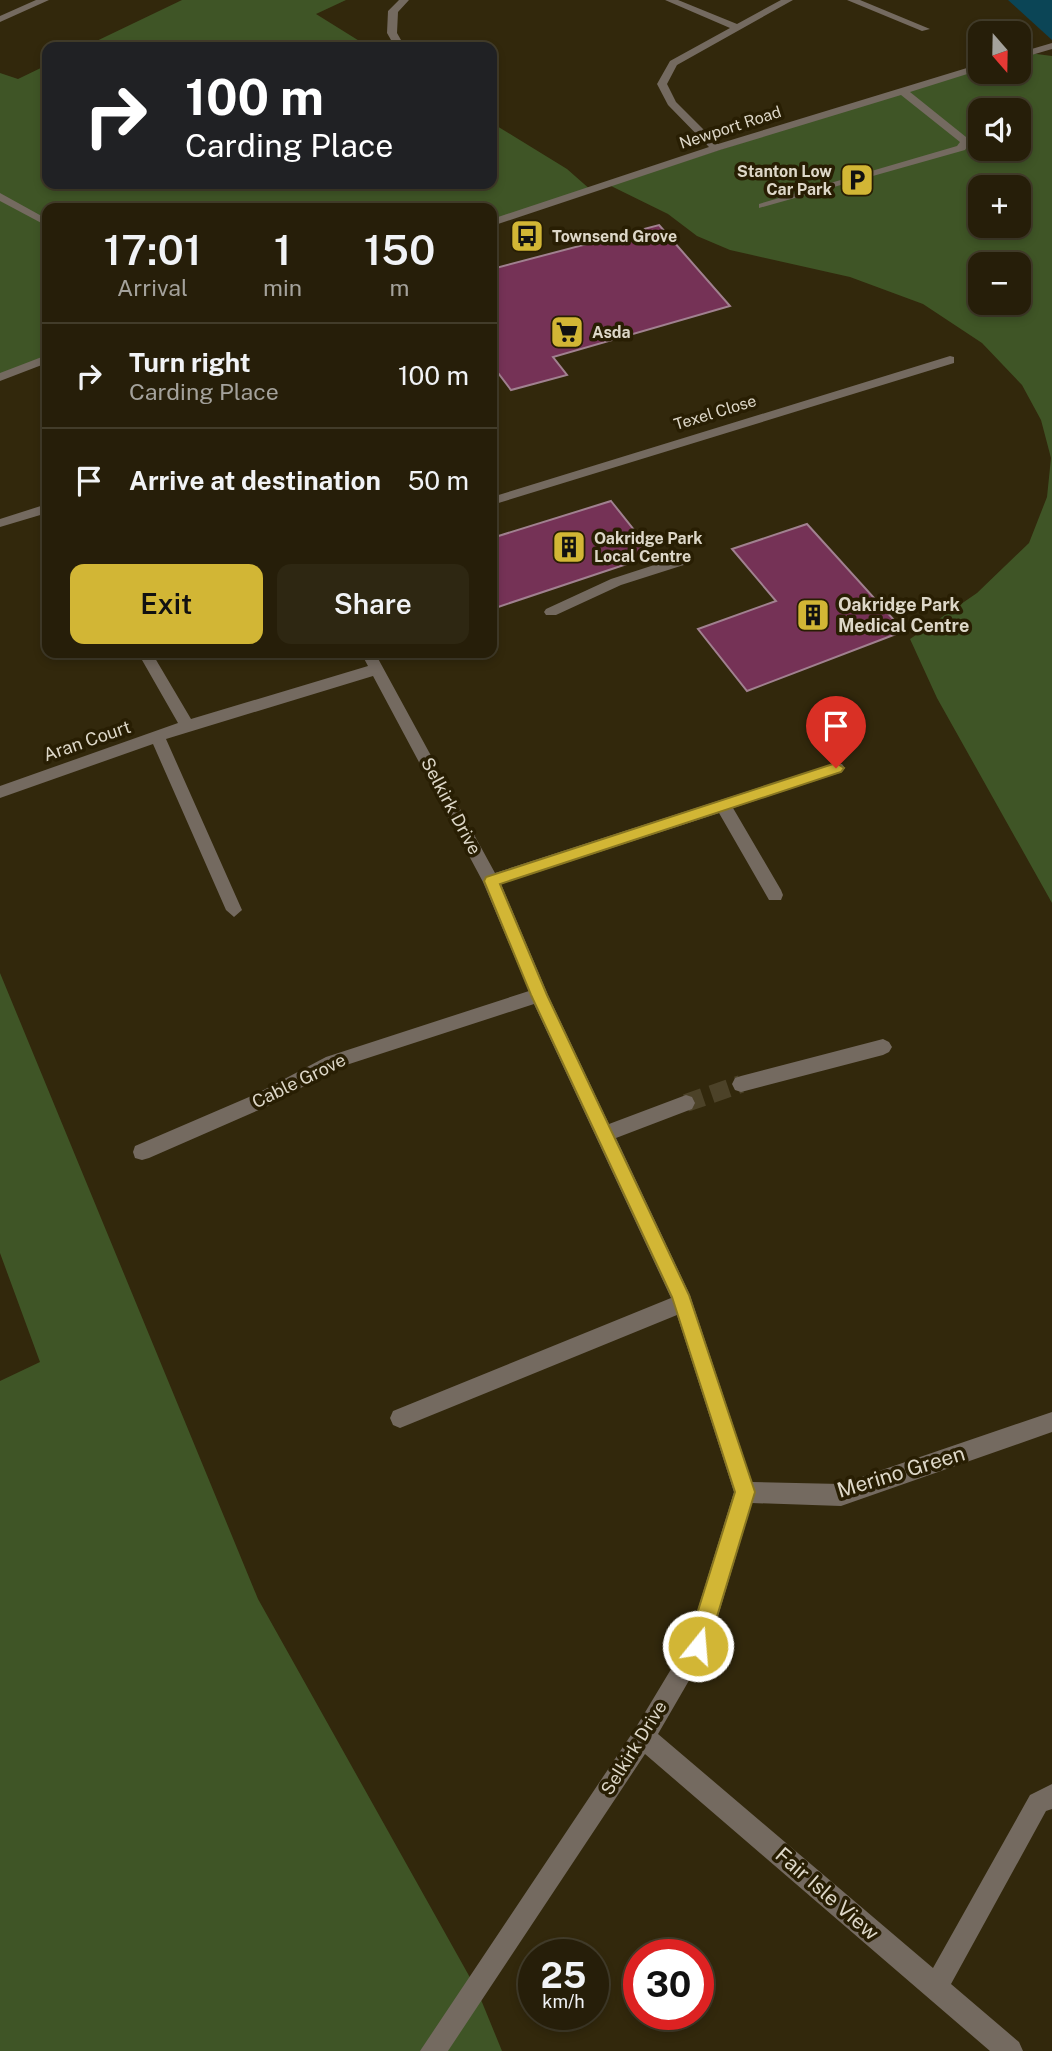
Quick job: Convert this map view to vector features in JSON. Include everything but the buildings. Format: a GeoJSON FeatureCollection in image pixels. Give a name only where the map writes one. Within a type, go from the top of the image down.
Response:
{"type":"FeatureCollection","features":[{"type":"Feature","properties":{"kind":"street"},"geometry":{"type":"LineString","coordinates":[[0,19],[44,0]]}},
{"type":"Feature","properties":{"kind":"street"},"geometry":{"type":"LineString","coordinates":[[397,42],[392,33],[393,11],[404,0]]}},
{"type":"Feature","properties":{"kind":"street"},"geometry":{"type":"LineString","coordinates":[[670,0],[737,27]]}},
{"type":"Feature","properties":{"kind":"street"},"geometry":{"type":"LineString","coordinates":[[716,148],[672,103],[662,84],[673,63],[788,0]]}},
{"type":"Feature","properties":{"kind":"street"},"geometry":{"type":"LineString","coordinates":[[852,0],[925,29]]}},
{"type":"Feature","properties":{"kind":"street"},"geometry":{"type":"LineString","coordinates":[[1031,52],[1052,46]]}},
{"type":"Feature","properties":{"kind":"street","name":"Newport Road"},"geometry":{"type":"LineString","coordinates":[[497,221],[716,148],[968,70]]}},
{"type":"Feature","properties":{"kind":"street"},"geometry":{"type":"LineString","coordinates":[[763,206],[961,148],[966,141],[901,90]]}},
{"type":"Feature","properties":{"kind":"street"},"geometry":{"type":"LineString","coordinates":[[0,196],[42,220]]}},
{"type":"Feature","properties":{"kind":"street","name":"Texel Close"},"geometry":{"type":"LineString","coordinates":[[497,498],[950,360]]}},
{"type":"Feature","properties":{"kind":"street"},"geometry":{"type":"LineString","coordinates":[[0,377],[42,361]]}},
{"type":"Feature","properties":{"kind":"street"},"geometry":{"type":"LineString","coordinates":[[2,523],[42,510]]}},
{"type":"Feature","properties":{"kind":"street"},"geometry":{"type":"LineString","coordinates":[[551,612],[616,582],[685,560]]}},
{"type":"Feature","properties":{"kind":"street"},"geometry":{"type":"LineString","coordinates":[[148,658],[187,726]]}},
{"type":"Feature","properties":{"kind":"street","name":"Aran Court"},"geometry":{"type":"LineString","coordinates":[[0,792],[372,661]]}},
{"type":"Feature","properties":{"kind":"street","name":"Selkirk Drive"},"geometry":{"type":"LineString","coordinates":[[372,661],[491,881],[539,995],[682,1303],[745,1492],[698,1646],[643,1737],[433,2051]]}},
{"type":"Feature","properties":{"kind":"street"},"geometry":{"type":"LineString","coordinates":[[157,737],[234,910]]}},
{"type":"Feature","properties":{"kind":"street"},"geometry":{"type":"LineString","coordinates":[[491,881],[836,768]]}},
{"type":"Feature","properties":{"kind":"street"},"geometry":{"type":"LineString","coordinates":[[723,806],[775,895]]}},
{"type":"Feature","properties":{"kind":"street","name":"Cable Grove"},"geometry":{"type":"LineString","coordinates":[[142,1153],[262,1100],[332,1062],[539,995]]}},
{"type":"Feature","properties":{"kind":"street"},"geometry":{"type":"LineString","coordinates":[[741,1084],[883,1047]]}},
{"type":"Feature","properties":{"kind":"street"},"geometry":{"type":"LineString","coordinates":[[604,1134],[686,1103]]}},
{"type":"Feature","properties":{"kind":"street"},"geometry":{"type":"LineString","coordinates":[[400,1418],[682,1303]]}},
{"type":"Feature","properties":{"kind":"street","name":"Merino Green"},"geometry":{"type":"LineString","coordinates":[[745,1492],[841,1495],[1052,1422]]}},
{"type":"Feature","properties":{"kind":"street","name":"Fair Isle View"},"geometry":{"type":"LineString","coordinates":[[643,1737],[1010,2051]]}},
{"type":"Feature","properties":{"kind":"street"},"geometry":{"type":"LineString","coordinates":[[936,1987],[1038,1803],[1052,1796]]}},
{"type":"Feature","properties":{"kind":"green space"},"geometry":{"type":"Polygon","coordinates":[[[182,0],[346,0],[316,14],[361,42],[94,42],[182,0]]]}},
{"type":"Feature","properties":{"kind":"green space"},"geometry":{"type":"Polygon","coordinates":[[[1031,53],[1052,56],[1052,903],[937,698],[910,639],[977,593],[1029,543],[1047,497],[1051,458],[1041,420],[1022,385],[982,343],[923,304],[850,277],[730,250],[697,236],[668,214],[609,185],[968,71],[968,84],[1031,84],[1031,53]]]}},
{"type":"Feature","properties":{"kind":"green space"},"geometry":{"type":"Polygon","coordinates":[[[42,67],[42,189],[497,189],[497,126],[567,169],[592,191],[497,221],[497,203],[42,203],[42,361],[0,377],[0,73],[18,79],[42,67]]]}},
{"type":"Feature","properties":{"kind":"green space"},"geometry":{"type":"Polygon","coordinates":[[[0,973],[258,1599],[477,1990],[502,2051],[0,2051],[0,1381],[40,1362],[0,1253],[0,973]]]}},
{"type":"Feature","properties":{"kind":"water"},"geometry":{"type":"Polygon","coordinates":[[[1008,0],[1052,0],[1052,40],[1008,0]]]}},
{"type":"Feature","properties":{"kind":"tunnel"},"geometry":{"type":"LineString","coordinates":[[686,1103],[741,1084]]}},
{"type":"Feature","properties":{"kind":"place","name":"Stanton Low Car Park"},"geometry":{"type":"Point","coordinates":[857,180]}},
{"type":"Feature","properties":{"kind":"place","name":"Townsend Grove"},"geometry":{"type":"Point","coordinates":[527,236]}},
{"type":"Feature","properties":{"kind":"place","name":"Asda"},"geometry":{"type":"Point","coordinates":[567,332]}},
{"type":"Feature","properties":{"kind":"place","name":"Oakridge Park Local Centre"},"geometry":{"type":"Point","coordinates":[569,547]}},
{"type":"Feature","properties":{"kind":"place","name":"Oakridge Park Medical Centre"},"geometry":{"type":"Point","coordinates":[813,615]}},
{"type":"Feature","properties":{"kind":"route"},"geometry":{"type":"LineString","coordinates":[[698,1646],[745,1492],[680,1295],[539,995],[491,881],[836,768]]}}]}
